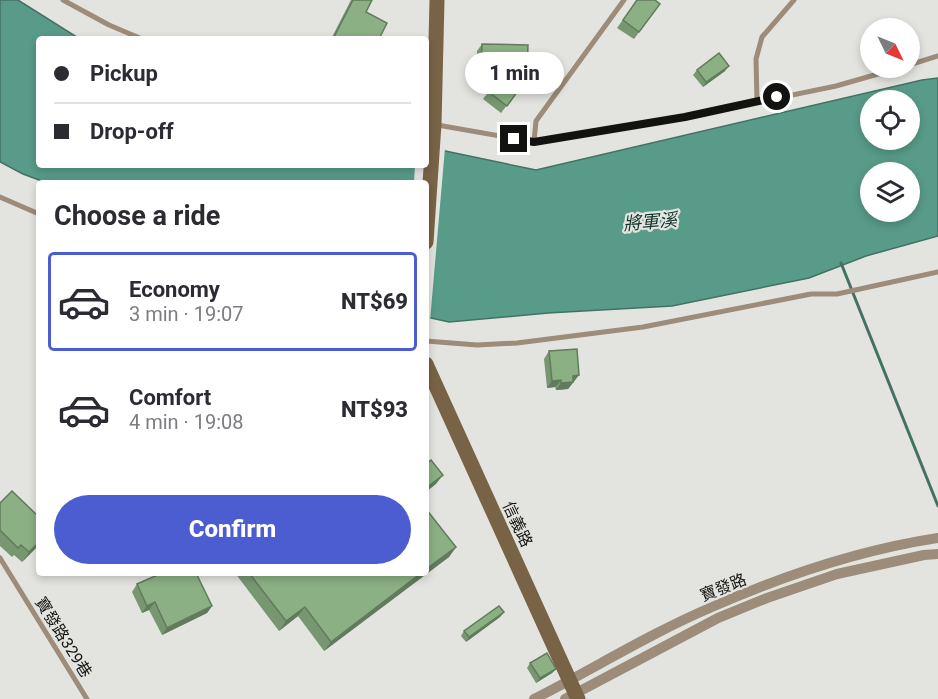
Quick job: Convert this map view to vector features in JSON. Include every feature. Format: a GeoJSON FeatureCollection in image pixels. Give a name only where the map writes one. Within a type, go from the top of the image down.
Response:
{"type":"FeatureCollection","features":[{"type":"Feature","properties":{"kind":"street"},"geometry":{"type":"LineString","coordinates":[[429,153],[437,0]]}},
{"type":"Feature","properties":{"kind":"street","name":"信義路"},"geometry":{"type":"LineString","coordinates":[[429,371],[572,693]]}},
{"type":"Feature","properties":{"kind":"street","name":"寶發路"},"geometry":{"type":"LineString","coordinates":[[572,693],[711,607],[810,568],[867,551],[938,538]]}},
{"type":"Feature","properties":{"kind":"street","name":"寶發路"},"geometry":{"type":"LineString","coordinates":[[534,699],[572,693],[718,618],[767,598],[837,574],[938,554]]}},
{"type":"Feature","properties":{"kind":"lane"},"geometry":{"type":"LineString","coordinates":[[63,0],[135,36]]}},
{"type":"Feature","properties":{"kind":"lane"},"geometry":{"type":"LineString","coordinates":[[534,142],[536,121],[624,0]]}},
{"type":"Feature","properties":{"kind":"lane"},"geometry":{"type":"LineString","coordinates":[[757,101],[756,59],[762,37],[794,0]]}},
{"type":"Feature","properties":{"kind":"lane"},"geometry":{"type":"LineString","coordinates":[[920,62],[938,56]]}},
{"type":"Feature","properties":{"kind":"lane"},"geometry":{"type":"LineString","coordinates":[[430,123],[534,142],[685,117],[836,86],[864,78]]}},
{"type":"Feature","properties":{"kind":"lane"},"geometry":{"type":"LineString","coordinates":[[0,197],[36,213]]}},
{"type":"Feature","properties":{"kind":"lane"},"geometry":{"type":"LineString","coordinates":[[429,340],[477,345],[517,343],[643,327],[811,294],[837,294],[938,272]]}},
{"type":"Feature","properties":{"kind":"lane","name":"寶發路329巷"},"geometry":{"type":"LineString","coordinates":[[0,558],[87,699]]}},
{"type":"Feature","properties":{"kind":"water","name":"將軍溪"},"geometry":{"type":"Polygon","coordinates":[[[0,0],[18,0],[75,36],[36,36],[36,168],[429,168],[429,148],[536,170],[860,94],[860,150],[920,150],[920,90],[879,90],[938,78],[938,236],[866,256],[809,278],[672,306],[548,313],[449,322],[429,318],[429,180],[39,180],[0,162],[0,0]]]}},
{"type":"Feature","properties":{"kind":"pier"},"geometry":{"type":"Polygon","coordinates":[[[429,145],[445,148],[430,321],[429,180],[414,180],[415,168],[429,168],[429,145]]]}},
{"type":"Feature","properties":{"kind":"building"},"geometry":{"type":"Polygon","coordinates":[[[353,0],[372,0],[366,12],[387,23],[380,36],[335,36],[353,0]]]}},
{"type":"Feature","properties":{"kind":"building"},"geometry":{"type":"Polygon","coordinates":[[[637,0],[655,0],[660,4],[639,32],[623,20],[637,0]]]}},
{"type":"Feature","properties":{"kind":"building"},"geometry":{"type":"Polygon","coordinates":[[[482,44],[528,45],[527,73],[481,72],[482,44]]]}},
{"type":"Feature","properties":{"kind":"building"},"geometry":{"type":"Polygon","coordinates":[[[719,53],[729,66],[706,82],[697,70],[719,53]]]}},
{"type":"Feature","properties":{"kind":"building"},"geometry":{"type":"Polygon","coordinates":[[[502,74],[520,88],[507,106],[489,92],[502,74]]]}},
{"type":"Feature","properties":{"kind":"building"},"geometry":{"type":"Polygon","coordinates":[[[577,349],[579,375],[573,376],[573,382],[552,381],[549,351],[577,349]]]}},
{"type":"Feature","properties":{"kind":"building"},"geometry":{"type":"Polygon","coordinates":[[[431,460],[443,475],[429,486],[429,462],[431,460]]]}},
{"type":"Feature","properties":{"kind":"building"},"geometry":{"type":"Polygon","coordinates":[[[12,491],[36,514],[36,545],[29,552],[21,545],[18,548],[0,530],[0,503],[12,491]]]}},
{"type":"Feature","properties":{"kind":"building"},"geometry":{"type":"Polygon","coordinates":[[[429,513],[456,547],[429,567],[429,513]]]}},
{"type":"Feature","properties":{"kind":"building"},"geometry":{"type":"Polygon","coordinates":[[[155,576],[197,576],[212,606],[167,628],[155,602],[147,606],[137,584],[155,576]]]}},
{"type":"Feature","properties":{"kind":"building"},"geometry":{"type":"Polygon","coordinates":[[[251,576],[417,576],[331,642],[305,607],[286,621],[251,576]]]}},
{"type":"Feature","properties":{"kind":"building"},"geometry":{"type":"Polygon","coordinates":[[[499,606],[504,612],[469,637],[464,631],[499,606]]]}},
{"type":"Feature","properties":{"kind":"building"},"geometry":{"type":"Polygon","coordinates":[[[547,653],[556,669],[540,678],[530,663],[547,653]]]}},
{"type":"Feature","properties":{"kind":"waterway"},"geometry":{"type":"LineString","coordinates":[[841,263],[938,506]]}},
{"type":"Feature","properties":{"kind":"route"},"geometry":{"type":"LineString","coordinates":[[514,139],[534,142],[685,117],[777,97]]}}]}
